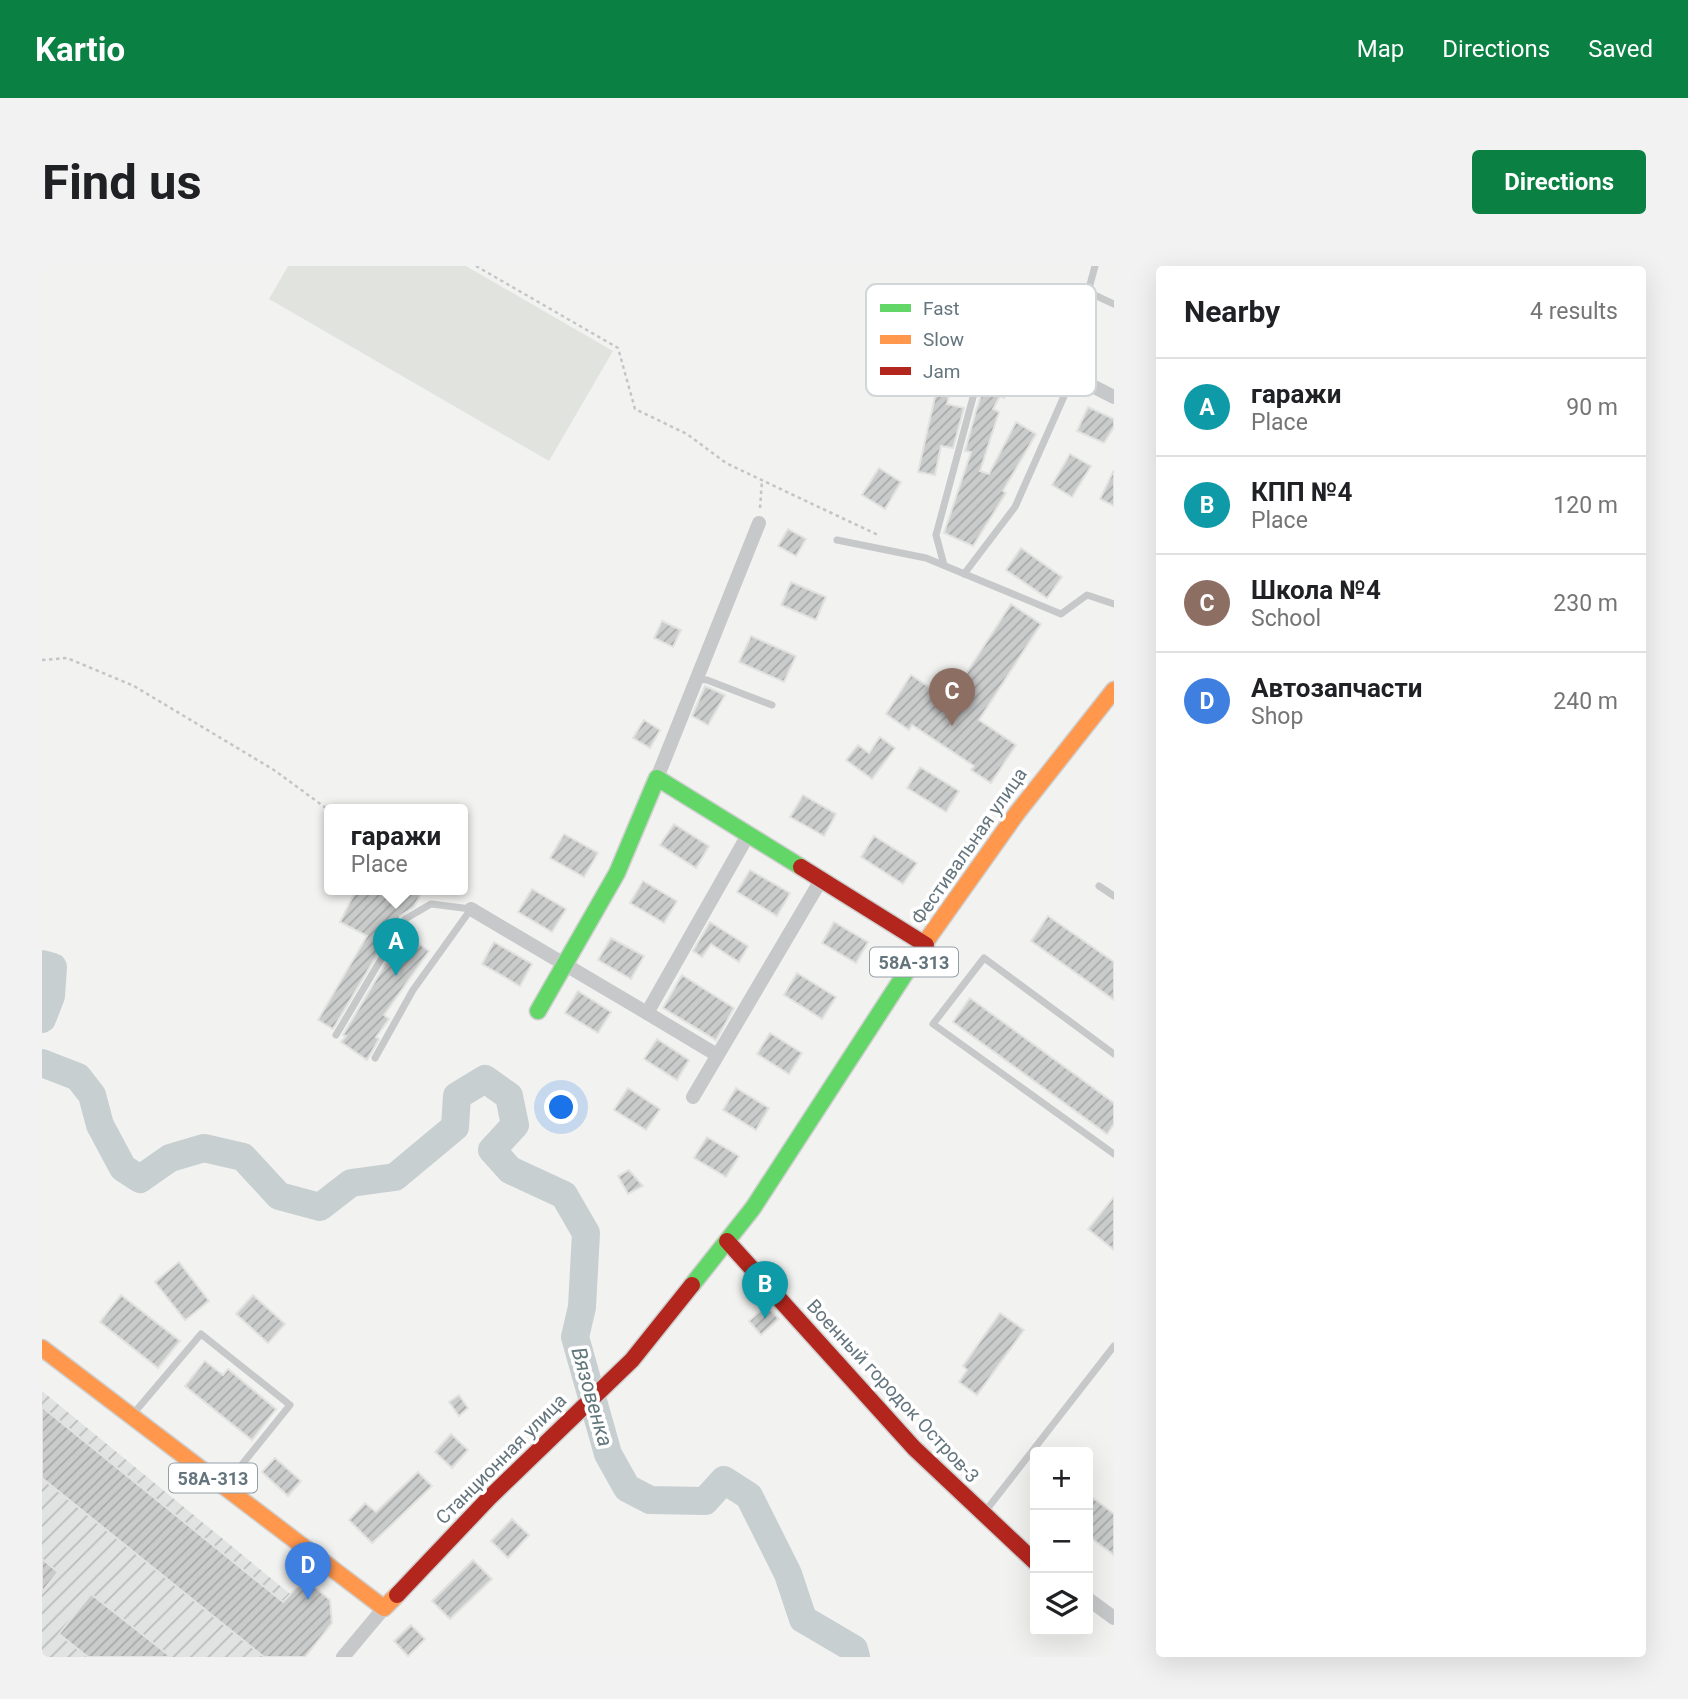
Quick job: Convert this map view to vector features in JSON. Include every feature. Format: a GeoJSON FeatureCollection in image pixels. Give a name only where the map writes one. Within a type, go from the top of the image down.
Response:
{"type":"FeatureCollection","features":[{"type":"Feature","properties":{"kind":"main road","name":"Фестивальная улица"},"geometry":{"type":"LineString","coordinates":[[727,1241],[753,1208],[926,945],[1059,754],[1114,690]]}},
{"type":"Feature","properties":{"kind":"main road"},"geometry":{"type":"LineString","coordinates":[[538,1011],[617,873],[657,778],[926,945]]}},
{"type":"Feature","properties":{"kind":"main road","name":"Военный городок Остров-3"},"geometry":{"type":"LineString","coordinates":[[727,1241],[848,1378],[982,1517],[1030,1558]]}},
{"type":"Feature","properties":{"kind":"main road","name":"Станционная улица"},"geometry":{"type":"LineString","coordinates":[[384,1608],[489,1498],[632,1360],[727,1241]]}},
{"type":"Feature","properties":{"kind":"main road","name":"58А-313"},"geometry":{"type":"LineString","coordinates":[[42,1348],[384,1608]]}},
{"type":"Feature","properties":{"kind":"street"},"geometry":{"type":"LineString","coordinates":[[1096,388],[1114,397]]}},
{"type":"Feature","properties":{"kind":"street"},"geometry":{"type":"LineString","coordinates":[[657,778],[759,523]]}},
{"type":"Feature","properties":{"kind":"street"},"geometry":{"type":"LineString","coordinates":[[647,1013],[748,835]]}},
{"type":"Feature","properties":{"kind":"street"},"geometry":{"type":"LineString","coordinates":[[693,1097],[821,880]]}},
{"type":"Feature","properties":{"kind":"street"},"geometry":{"type":"LineString","coordinates":[[471,909],[717,1055]]}},
{"type":"Feature","properties":{"kind":"street"},"geometry":{"type":"LineString","coordinates":[[1093,1603],[1114,1618]]}},
{"type":"Feature","properties":{"kind":"street"},"geometry":{"type":"LineString","coordinates":[[343,1657],[384,1608]]}},
{"type":"Feature","properties":{"kind":"lane"},"geometry":{"type":"LineString","coordinates":[[1090,284],[1095,266]]}},
{"type":"Feature","properties":{"kind":"lane"},"geometry":{"type":"LineString","coordinates":[[1096,296],[1114,304]]}},
{"type":"Feature","properties":{"kind":"lane"},"geometry":{"type":"LineString","coordinates":[[944,565],[936,536],[973,396]]}},
{"type":"Feature","properties":{"kind":"lane"},"geometry":{"type":"LineString","coordinates":[[964,573],[1015,507],[1064,396]]}},
{"type":"Feature","properties":{"kind":"lane"},"geometry":{"type":"LineString","coordinates":[[836,540],[926,558],[1061,614],[1087,595],[1114,604]]}},
{"type":"Feature","properties":{"kind":"lane"},"geometry":{"type":"LineString","coordinates":[[696,679],[707,680],[772,705]]}},
{"type":"Feature","properties":{"kind":"lane"},"geometry":{"type":"LineString","coordinates":[[1099,886],[1114,896]]}},
{"type":"Feature","properties":{"kind":"lane"},"geometry":{"type":"LineString","coordinates":[[336,1035],[405,919],[431,904],[471,909],[413,990],[375,1058]]}},
{"type":"Feature","properties":{"kind":"lane"},"geometry":{"type":"LineString","coordinates":[[1114,1054],[984,958],[933,1024],[1114,1154]]}},
{"type":"Feature","properties":{"kind":"lane"},"geometry":{"type":"LineString","coordinates":[[131,1416],[201,1334],[290,1405],[223,1487]]}},
{"type":"Feature","properties":{"kind":"lane"},"geometry":{"type":"LineString","coordinates":[[982,1517],[1114,1346]]}},
{"type":"Feature","properties":{"kind":"path"},"geometry":{"type":"LineString","coordinates":[[476,266],[618,348],[635,409],[687,434],[726,463],[888,540]]}},
{"type":"Feature","properties":{"kind":"path"},"geometry":{"type":"LineString","coordinates":[[759,523],[762,480]]}},
{"type":"Feature","properties":{"kind":"path"},"geometry":{"type":"LineString","coordinates":[[42,660],[67,658],[134,686],[274,770],[324,807]]}},
{"type":"Feature","properties":{"kind":"shaded area"},"geometry":{"type":"Polygon","coordinates":[[[288,266],[466,266],[613,351],[549,461],[269,299],[288,266]]]}},
{"type":"Feature","properties":{"kind":"shaded area"},"geometry":{"type":"Polygon","coordinates":[[[42,1391],[289,1593],[305,1609],[266,1657],[42,1657],[42,1391]]]}},
{"type":"Feature","properties":{"kind":"building"},"geometry":{"type":"Polygon","coordinates":[[[935,396],[949,396],[947,404],[964,408],[953,448],[941,446],[935,475],[918,472],[935,396]]]}},
{"type":"Feature","properties":{"kind":"building"},"geometry":{"type":"Polygon","coordinates":[[[981,396],[1000,396],[993,409],[999,412],[980,471],[989,474],[1016,422],[1036,434],[1003,491],[1006,493],[973,546],[944,533],[971,452],[965,451],[981,396]]]}},
{"type":"Feature","properties":{"kind":"building"},"geometry":{"type":"Polygon","coordinates":[[[1088,407],[1114,419],[1114,427],[1104,443],[1077,431],[1088,407]]]}},
{"type":"Feature","properties":{"kind":"building"},"geometry":{"type":"Polygon","coordinates":[[[1070,454],[1091,466],[1072,497],[1052,485],[1070,454]]]}},
{"type":"Feature","properties":{"kind":"building"},"geometry":{"type":"Polygon","coordinates":[[[879,468],[901,482],[885,509],[862,495],[879,468]]]}},
{"type":"Feature","properties":{"kind":"building"},"geometry":{"type":"Polygon","coordinates":[[[1114,470],[1114,506],[1100,499],[1114,470]]]}},
{"type":"Feature","properties":{"kind":"building"},"geometry":{"type":"Polygon","coordinates":[[[788,529],[806,539],[796,556],[778,546],[788,529]]]}},
{"type":"Feature","properties":{"kind":"building"},"geometry":{"type":"Polygon","coordinates":[[[1021,548],[1062,577],[1047,598],[1006,570],[1021,548]]]}},
{"type":"Feature","properties":{"kind":"building"},"geometry":{"type":"Polygon","coordinates":[[[791,582],[826,597],[816,620],[781,605],[791,582]]]}},
{"type":"Feature","properties":{"kind":"building"},"geometry":{"type":"Polygon","coordinates":[[[1011,604],[1041,624],[979,720],[1016,745],[991,783],[971,770],[974,766],[912,725],[909,730],[886,714],[911,675],[949,700],[1011,604]]]}},
{"type":"Feature","properties":{"kind":"building"},"geometry":{"type":"Polygon","coordinates":[[[662,621],[681,630],[673,647],[654,638],[662,621]]]}},
{"type":"Feature","properties":{"kind":"building"},"geometry":{"type":"Polygon","coordinates":[[[751,636],[796,656],[784,682],[739,662],[751,636]]]}},
{"type":"Feature","properties":{"kind":"building"},"geometry":{"type":"Polygon","coordinates":[[[705,686],[725,695],[708,725],[692,716],[705,686]]]}},
{"type":"Feature","properties":{"kind":"building"},"geometry":{"type":"Polygon","coordinates":[[[644,720],[660,730],[650,748],[633,738],[644,720]]]}},
{"type":"Feature","properties":{"kind":"building"},"geometry":{"type":"Polygon","coordinates":[[[880,737],[895,748],[872,779],[846,760],[858,745],[869,753],[880,737]]]}},
{"type":"Feature","properties":{"kind":"building"},"geometry":{"type":"Polygon","coordinates":[[[920,767],[959,791],[946,812],[907,788],[920,767]]]}},
{"type":"Feature","properties":{"kind":"building"},"geometry":{"type":"Polygon","coordinates":[[[803,795],[836,814],[824,836],[790,817],[803,795]]]}},
{"type":"Feature","properties":{"kind":"building"},"geometry":{"type":"Polygon","coordinates":[[[674,824],[709,846],[696,868],[660,845],[674,824]]]}},
{"type":"Feature","properties":{"kind":"building"},"geometry":{"type":"Polygon","coordinates":[[[564,834],[598,853],[584,877],[550,858],[564,834]]]}},
{"type":"Feature","properties":{"kind":"building"},"geometry":{"type":"Polygon","coordinates":[[[874,836],[917,863],[903,884],[861,857],[874,836]]]}},
{"type":"Feature","properties":{"kind":"building"},"geometry":{"type":"Polygon","coordinates":[[[750,870],[790,893],[777,916],[737,892],[750,870]]]}},
{"type":"Feature","properties":{"kind":"building"},"geometry":{"type":"Polygon","coordinates":[[[643,881],[677,901],[664,923],[630,903],[643,881]]]}},
{"type":"Feature","properties":{"kind":"building"},"geometry":{"type":"Polygon","coordinates":[[[532,889],[566,909],[552,932],[518,912],[532,889]]]}},
{"type":"Feature","properties":{"kind":"building"},"geometry":{"type":"Polygon","coordinates":[[[354,895],[420,895],[414,907],[400,916],[333,1029],[318,1020],[367,936],[340,922],[354,895]]]}},
{"type":"Feature","properties":{"kind":"building"},"geometry":{"type":"Polygon","coordinates":[[[1048,916],[1114,962],[1114,1000],[1031,941],[1048,916]]]}},
{"type":"Feature","properties":{"kind":"building"},"geometry":{"type":"Polygon","coordinates":[[[710,922],[748,946],[739,962],[711,944],[702,957],[693,951],[710,922]]]}},
{"type":"Feature","properties":{"kind":"building"},"geometry":{"type":"Polygon","coordinates":[[[834,922],[868,942],[856,963],[822,943],[834,922]]]}},
{"type":"Feature","properties":{"kind":"building"},"geometry":{"type":"Polygon","coordinates":[[[404,933],[429,951],[384,1015],[389,1019],[376,1037],[379,1039],[367,1060],[341,1042],[346,1036],[343,1035],[404,933]]]}},
{"type":"Feature","properties":{"kind":"building"},"geometry":{"type":"Polygon","coordinates":[[[611,938],[644,956],[631,979],[598,960],[611,938]]]}},
{"type":"Feature","properties":{"kind":"building"},"geometry":{"type":"Polygon","coordinates":[[[494,942],[532,964],[520,986],[482,964],[494,942]]]}},
{"type":"Feature","properties":{"kind":"building"},"geometry":{"type":"Polygon","coordinates":[[[797,973],[836,997],[822,1019],[784,995],[797,973]]]}},
{"type":"Feature","properties":{"kind":"building"},"geometry":{"type":"Polygon","coordinates":[[[682,975],[734,1008],[716,1040],[663,1008],[682,975]]]}},
{"type":"Feature","properties":{"kind":"building"},"geometry":{"type":"Polygon","coordinates":[[[578,991],[611,1012],[598,1033],[565,1013],[578,991]]]}},
{"type":"Feature","properties":{"kind":"building"},"geometry":{"type":"Polygon","coordinates":[[[970,998],[1114,1103],[1114,1124],[1107,1134],[953,1022],[970,998]]]}},
{"type":"Feature","properties":{"kind":"building"},"geometry":{"type":"Polygon","coordinates":[[[770,1033],[802,1053],[789,1074],[757,1054],[770,1033]]]}},
{"type":"Feature","properties":{"kind":"building"},"geometry":{"type":"Polygon","coordinates":[[[657,1039],[689,1060],[677,1080],[644,1059],[657,1039]]]}},
{"type":"Feature","properties":{"kind":"building"},"geometry":{"type":"Polygon","coordinates":[[[628,1088],[660,1109],[646,1130],[614,1110],[628,1088]]]}},
{"type":"Feature","properties":{"kind":"building"},"geometry":{"type":"Polygon","coordinates":[[[736,1088],[769,1108],[756,1130],[723,1110],[736,1088]]]}},
{"type":"Feature","properties":{"kind":"building"},"geometry":{"type":"Polygon","coordinates":[[[707,1137],[739,1156],[726,1177],[694,1158],[707,1137]]]}},
{"type":"Feature","properties":{"kind":"building"},"geometry":{"type":"Polygon","coordinates":[[[629,1170],[643,1186],[628,1194],[618,1176],[629,1170]]]}},
{"type":"Feature","properties":{"kind":"building"},"geometry":{"type":"Polygon","coordinates":[[[1114,1197],[1114,1250],[1088,1229],[1114,1197]]]}},
{"type":"Feature","properties":{"kind":"building"},"geometry":{"type":"Polygon","coordinates":[[[179,1262],[209,1301],[185,1320],[155,1282],[179,1262]]]}},
{"type":"Feature","properties":{"kind":"building"},"geometry":{"type":"Polygon","coordinates":[[[121,1295],[180,1341],[158,1368],[100,1322],[121,1295]]]}},
{"type":"Feature","properties":{"kind":"building"},"geometry":{"type":"Polygon","coordinates":[[[253,1295],[285,1324],[268,1343],[236,1314],[253,1295]]]}},
{"type":"Feature","properties":{"kind":"building"},"geometry":{"type":"Polygon","coordinates":[[[767,1306],[779,1319],[761,1335],[749,1321],[767,1306]]]}},
{"type":"Feature","properties":{"kind":"building"},"geometry":{"type":"Polygon","coordinates":[[[1000,1313],[1024,1330],[977,1395],[959,1382],[967,1370],[963,1366],[1000,1313]]]}},
{"type":"Feature","properties":{"kind":"building"},"geometry":{"type":"Polygon","coordinates":[[[205,1361],[223,1375],[228,1369],[276,1409],[252,1440],[185,1386],[205,1361]]]}},
{"type":"Feature","properties":{"kind":"building"},"geometry":{"type":"Polygon","coordinates":[[[459,1395],[468,1408],[459,1416],[449,1402],[459,1395]]]}},
{"type":"Feature","properties":{"kind":"building"},"geometry":{"type":"Polygon","coordinates":[[[42,1407],[283,1602],[305,1579],[330,1600],[332,1623],[305,1657],[264,1657],[42,1478],[42,1407]]]}},
{"type":"Feature","properties":{"kind":"building"},"geometry":{"type":"Polygon","coordinates":[[[451,1434],[468,1450],[452,1468],[435,1452],[451,1434]]]}},
{"type":"Feature","properties":{"kind":"building"},"geometry":{"type":"Polygon","coordinates":[[[275,1458],[301,1481],[288,1496],[262,1472],[275,1458]]]}},
{"type":"Feature","properties":{"kind":"building"},"geometry":{"type":"Polygon","coordinates":[[[418,1472],[432,1486],[372,1543],[349,1520],[365,1503],[376,1512],[418,1472]]]}},
{"type":"Feature","properties":{"kind":"building"},"geometry":{"type":"Polygon","coordinates":[[[1093,1498],[1114,1514],[1114,1555],[1093,1540],[1093,1498]]]}},
{"type":"Feature","properties":{"kind":"building"},"geometry":{"type":"Polygon","coordinates":[[[512,1519],[529,1535],[508,1558],[491,1541],[512,1519]]]}},
{"type":"Feature","properties":{"kind":"building"},"geometry":{"type":"Polygon","coordinates":[[[42,1559],[58,1572],[42,1592],[42,1559]]]}},
{"type":"Feature","properties":{"kind":"building"},"geometry":{"type":"Polygon","coordinates":[[[473,1560],[492,1579],[450,1619],[432,1601],[473,1560]]]}},
{"type":"Feature","properties":{"kind":"building"},"geometry":{"type":"Polygon","coordinates":[[[91,1594],[171,1657],[88,1657],[59,1634],[91,1594]]]}},
{"type":"Feature","properties":{"kind":"building"},"geometry":{"type":"Polygon","coordinates":[[[411,1625],[425,1639],[408,1656],[394,1641],[411,1625]]]}},
{"type":"Feature","properties":{"kind":"waterway","name":"Вязовенка"},"geometry":{"type":"LineString","coordinates":[[42,964],[53,967],[51,996],[42,1019]]}},
{"type":"Feature","properties":{"kind":"waterway","name":"Вязовенка"},"geometry":{"type":"LineString","coordinates":[[42,1063],[78,1077],[92,1095],[100,1125],[123,1168],[140,1179],[170,1158],[204,1148],[243,1157],[279,1196],[320,1207],[351,1183],[395,1177],[455,1127],[457,1096],[485,1079],[509,1096],[515,1125],[492,1150],[510,1170],[564,1195],[586,1233],[582,1307],[575,1337],[608,1454],[627,1488],[650,1500],[705,1501],[724,1480],[749,1496],[788,1574],[803,1619],[854,1649],[856,1657]]}},
{"type":"Feature","properties":{"kind":"traffic: fast"},"geometry":{"type":"LineString","coordinates":[[538,1011],[617,873],[657,778],[801,867]]}},
{"type":"Feature","properties":{"kind":"traffic: fast"},"geometry":{"type":"LineString","coordinates":[[692,1285],[753,1208],[929,937]]}},
{"type":"Feature","properties":{"kind":"traffic: slow"},"geometry":{"type":"LineString","coordinates":[[929,937],[1017,813],[1114,690]]}},
{"type":"Feature","properties":{"kind":"traffic: slow"},"geometry":{"type":"LineString","coordinates":[[42,1348],[384,1608],[397,1595]]}},
{"type":"Feature","properties":{"kind":"traffic: jam"},"geometry":{"type":"LineString","coordinates":[[801,867],[926,945]]}},
{"type":"Feature","properties":{"kind":"traffic: jam"},"geometry":{"type":"LineString","coordinates":[[727,1241],[914,1448],[1030,1557]]}},
{"type":"Feature","properties":{"kind":"traffic: jam"},"geometry":{"type":"LineString","coordinates":[[397,1595],[489,1498],[632,1360],[692,1285]]}},
{"type":"Feature","properties":{"kind":"place","name":"Школа №4"},"geometry":{"type":"Point","coordinates":[952,726]}},
{"type":"Feature","properties":{"kind":"place","name":"гаражи"},"geometry":{"type":"Point","coordinates":[396,976]}},
{"type":"Feature","properties":{"kind":"place","name":"КПП №4"},"geometry":{"type":"Point","coordinates":[765,1319]}},
{"type":"Feature","properties":{"kind":"place","name":"Автозапчасти"},"geometry":{"type":"Point","coordinates":[308,1600]}}]}
